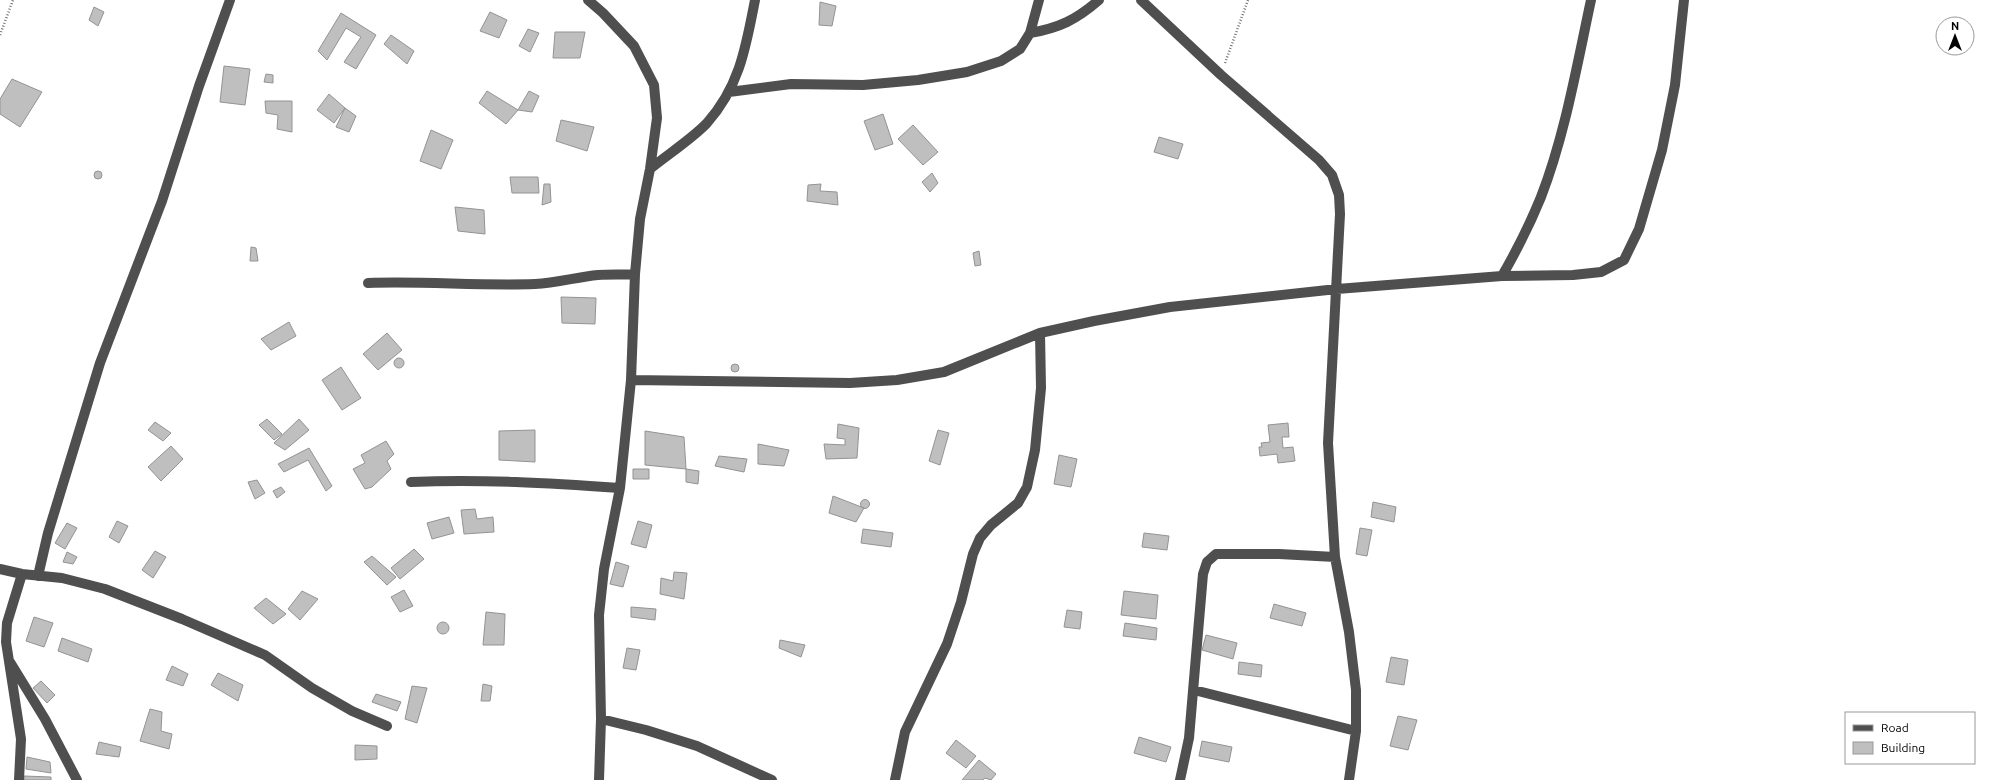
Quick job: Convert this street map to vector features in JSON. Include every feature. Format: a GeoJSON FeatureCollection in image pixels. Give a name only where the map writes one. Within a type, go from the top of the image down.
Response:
{"type":"FeatureCollection","features":[{"type":"Feature","properties":{"kind":"street"},"geometry":{"type":"LineString","coordinates":[[38,576],[48,533],[100,363],[162,201],[198,86],[230,0]]}},
{"type":"Feature","properties":{"kind":"street"},"geometry":{"type":"LineString","coordinates":[[588,0],[603,13],[634,46],[654,85],[657,118],[650,169],[640,219],[635,274],[631,380],[620,488],[604,569],[598,615],[601,719],[599,780]]}},
{"type":"Feature","properties":{"kind":"street"},"geometry":{"type":"LineString","coordinates":[[650,169],[706,123],[729,92],[742,62],[755,0]]}},
{"type":"Feature","properties":{"kind":"street"},"geometry":{"type":"LineString","coordinates":[[729,92],[791,84],[863,85],[910,81],[967,72],[1001,61],[1020,49],[1030,33],[1039,0]]}},
{"type":"Feature","properties":{"kind":"street"},"geometry":{"type":"LineString","coordinates":[[1030,33],[1054,29],[1073,20],[1099,0]]}},
{"type":"Feature","properties":{"kind":"street"},"geometry":{"type":"LineString","coordinates":[[1141,0],[1221,75],[1319,160],[1332,175],[1339,195],[1340,208],[1337,289],[1328,443],[1335,557],[1349,632],[1356,690],[1356,731],[1349,780]]}},
{"type":"Feature","properties":{"kind":"street"},"geometry":{"type":"LineString","coordinates":[[1502,276],[1521,242],[1541,196],[1563,123],[1591,0]]}},
{"type":"Feature","properties":{"kind":"street"},"geometry":{"type":"LineString","coordinates":[[631,380],[850,383],[897,380],[944,372],[1040,333],[1170,307],[1337,289],[1502,276],[1573,275],[1601,272],[1624,260],[1639,229],[1662,150],[1675,85],[1684,0]]}},
{"type":"Feature","properties":{"kind":"street"},"geometry":{"type":"LineString","coordinates":[[368,283],[406,282],[483,285],[537,284],[560,282],[598,275],[635,274]]}},
{"type":"Feature","properties":{"kind":"street"},"geometry":{"type":"LineString","coordinates":[[895,780],[906,732],[947,644],[961,602],[973,554],[980,538],[991,525],[1018,503],[1027,487],[1036,442],[1041,388],[1040,333]]}},
{"type":"Feature","properties":{"kind":"street"},"geometry":{"type":"LineString","coordinates":[[411,482],[464,480],[524,481],[620,488]]}},
{"type":"Feature","properties":{"kind":"street"},"geometry":{"type":"LineString","coordinates":[[1180,780],[1189,738],[1203,574],[1208,562],[1216,554],[1234,553],[1335,557]]}},
{"type":"Feature","properties":{"kind":"street"},"geometry":{"type":"LineString","coordinates":[[0,569],[22,574],[62,578],[106,589],[182,619],[265,655],[312,688],[352,711],[387,726]]}},
{"type":"Feature","properties":{"kind":"street"},"geometry":{"type":"LineString","coordinates":[[19,780],[21,739],[7,658],[6,642],[7,623],[22,574]]}},
{"type":"Feature","properties":{"kind":"street"},"geometry":{"type":"LineString","coordinates":[[7,658],[45,719],[77,780]]}},
{"type":"Feature","properties":{"kind":"street"},"geometry":{"type":"LineString","coordinates":[[1194,690],[1356,731]]}},
{"type":"Feature","properties":{"kind":"street"},"geometry":{"type":"LineString","coordinates":[[601,719],[646,730],[696,746],[772,780]]}},
{"type":"Feature","properties":{"kind":"path"},"geometry":{"type":"LineString","coordinates":[[0,35],[13,0]]}},
{"type":"Feature","properties":{"kind":"path"},"geometry":{"type":"LineString","coordinates":[[1221,75],[1248,0]]}},
{"type":"Feature","properties":{"kind":"building"},"geometry":{"type":"Polygon","coordinates":[[[820,2],[836,6],[832,26],[819,25],[820,2]]]}},
{"type":"Feature","properties":{"kind":"building"},"geometry":{"type":"Polygon","coordinates":[[[94,7],[104,12],[98,26],[89,20],[94,7]]]}},
{"type":"Feature","properties":{"kind":"building"},"geometry":{"type":"Polygon","coordinates":[[[490,12],[507,20],[499,38],[480,31],[490,12]]]}},
{"type":"Feature","properties":{"kind":"building"},"geometry":{"type":"Polygon","coordinates":[[[341,13],[376,35],[356,69],[344,62],[361,37],[346,28],[327,60],[318,51],[341,13]]]}},
{"type":"Feature","properties":{"kind":"building"},"geometry":{"type":"Polygon","coordinates":[[[528,29],[539,33],[530,52],[519,46],[528,29]]]}},
{"type":"Feature","properties":{"kind":"building"},"geometry":{"type":"Polygon","coordinates":[[[555,32],[585,32],[580,58],[553,58],[555,32]]]}},
{"type":"Feature","properties":{"kind":"building"},"geometry":{"type":"Polygon","coordinates":[[[391,35],[414,51],[407,64],[384,44],[391,35]]]}},
{"type":"Feature","properties":{"kind":"building"},"geometry":{"type":"Polygon","coordinates":[[[224,66],[250,69],[245,105],[220,102],[224,66]]]}},
{"type":"Feature","properties":{"kind":"building"},"geometry":{"type":"Polygon","coordinates":[[[266,74],[273,75],[273,83],[264,82],[266,74]]]}},
{"type":"Feature","properties":{"kind":"building"},"geometry":{"type":"Polygon","coordinates":[[[12,79],[42,92],[20,127],[0,114],[0,99],[12,79]]]}},
{"type":"Feature","properties":{"kind":"building"},"geometry":{"type":"Polygon","coordinates":[[[487,91],[518,110],[506,124],[479,103],[487,91]]]}},
{"type":"Feature","properties":{"kind":"building"},"geometry":{"type":"Polygon","coordinates":[[[529,91],[539,96],[532,112],[518,110],[529,91]]]}},
{"type":"Feature","properties":{"kind":"building"},"geometry":{"type":"Polygon","coordinates":[[[329,94],[345,108],[334,123],[317,110],[329,94]]]}},
{"type":"Feature","properties":{"kind":"building"},"geometry":{"type":"Polygon","coordinates":[[[265,101],[292,101],[292,132],[277,129],[278,115],[266,113],[265,101]]]}},
{"type":"Feature","properties":{"kind":"building"},"geometry":{"type":"Polygon","coordinates":[[[345,108],[356,116],[349,132],[336,127],[345,108]]]}},
{"type":"Feature","properties":{"kind":"building"},"geometry":{"type":"Polygon","coordinates":[[[883,114],[893,144],[875,150],[864,121],[883,114]]]}},
{"type":"Feature","properties":{"kind":"building"},"geometry":{"type":"Polygon","coordinates":[[[561,120],[594,127],[587,151],[556,141],[561,120]]]}},
{"type":"Feature","properties":{"kind":"building"},"geometry":{"type":"Polygon","coordinates":[[[913,125],[938,152],[923,165],[898,139],[913,125]]]}},
{"type":"Feature","properties":{"kind":"building"},"geometry":{"type":"Polygon","coordinates":[[[431,130],[453,140],[441,169],[420,161],[431,130]]]}},
{"type":"Feature","properties":{"kind":"building"},"geometry":{"type":"Polygon","coordinates":[[[1159,137],[1183,144],[1178,159],[1154,152],[1159,137]]]}},
{"type":"Feature","properties":{"kind":"building"},"geometry":{"type":"Polygon","coordinates":[[[98,171],[101,172],[101,178],[98,179],[95,178],[94,175],[95,172],[98,171]]]}},
{"type":"Feature","properties":{"kind":"building"},"geometry":{"type":"Polygon","coordinates":[[[932,173],[938,183],[930,192],[922,182],[932,173]]]}},
{"type":"Feature","properties":{"kind":"building"},"geometry":{"type":"Polygon","coordinates":[[[510,177],[538,177],[539,193],[512,193],[510,177]]]}},
{"type":"Feature","properties":{"kind":"building"},"geometry":{"type":"Polygon","coordinates":[[[544,184],[550,184],[551,202],[542,205],[544,184]]]}},
{"type":"Feature","properties":{"kind":"building"},"geometry":{"type":"Polygon","coordinates":[[[821,184],[820,191],[837,192],[838,205],[807,201],[808,185],[821,184]]]}},
{"type":"Feature","properties":{"kind":"building"},"geometry":{"type":"Polygon","coordinates":[[[455,207],[484,210],[485,234],[458,231],[455,207]]]}},
{"type":"Feature","properties":{"kind":"building"},"geometry":{"type":"Polygon","coordinates":[[[251,247],[256,248],[258,261],[250,261],[251,247]]]}},
{"type":"Feature","properties":{"kind":"building"},"geometry":{"type":"Polygon","coordinates":[[[979,251],[981,265],[975,266],[973,253],[979,251]]]}},
{"type":"Feature","properties":{"kind":"building"},"geometry":{"type":"Polygon","coordinates":[[[561,297],[596,298],[595,324],[562,323],[561,297]]]}},
{"type":"Feature","properties":{"kind":"building"},"geometry":{"type":"Polygon","coordinates":[[[289,322],[296,336],[271,350],[261,339],[289,322]]]}},
{"type":"Feature","properties":{"kind":"building"},"geometry":{"type":"Polygon","coordinates":[[[387,333],[402,350],[378,370],[363,354],[387,333]]]}},
{"type":"Feature","properties":{"kind":"building"},"geometry":{"type":"Polygon","coordinates":[[[397,358],[401,358],[404,363],[401,368],[397,368],[394,365],[394,361],[397,358]]]}},
{"type":"Feature","properties":{"kind":"building"},"geometry":{"type":"Polygon","coordinates":[[[733,364],[737,364],[739,368],[737,372],[733,372],[731,370],[731,366],[733,364]]]}},
{"type":"Feature","properties":{"kind":"building"},"geometry":{"type":"Polygon","coordinates":[[[341,367],[361,398],[342,410],[322,380],[341,367]]]}},
{"type":"Feature","properties":{"kind":"building"},"geometry":{"type":"Polygon","coordinates":[[[267,419],[282,434],[274,440],[259,425],[267,419]]]}},
{"type":"Feature","properties":{"kind":"building"},"geometry":{"type":"Polygon","coordinates":[[[299,419],[309,430],[285,450],[274,443],[299,419]]]}},
{"type":"Feature","properties":{"kind":"building"},"geometry":{"type":"Polygon","coordinates":[[[155,422],[171,433],[163,441],[148,430],[155,422]]]}},
{"type":"Feature","properties":{"kind":"building"},"geometry":{"type":"Polygon","coordinates":[[[1288,423],[1289,437],[1282,437],[1283,448],[1293,447],[1295,461],[1278,463],[1277,454],[1260,456],[1259,447],[1262,447],[1261,443],[1270,442],[1268,425],[1288,423]]]}},
{"type":"Feature","properties":{"kind":"building"},"geometry":{"type":"Polygon","coordinates":[[[838,424],[859,428],[857,458],[826,459],[824,444],[845,445],[845,439],[837,438],[838,424]]]}},
{"type":"Feature","properties":{"kind":"building"},"geometry":{"type":"Polygon","coordinates":[[[535,430],[535,462],[499,460],[499,431],[535,430]]]}},
{"type":"Feature","properties":{"kind":"building"},"geometry":{"type":"Polygon","coordinates":[[[938,430],[949,433],[940,465],[929,461],[938,430]]]}},
{"type":"Feature","properties":{"kind":"building"},"geometry":{"type":"Polygon","coordinates":[[[645,431],[684,437],[686,469],[645,465],[645,431]]]}},
{"type":"Feature","properties":{"kind":"building"},"geometry":{"type":"Polygon","coordinates":[[[386,441],[394,454],[387,461],[391,469],[372,487],[365,489],[353,469],[365,463],[361,455],[386,441]]]}},
{"type":"Feature","properties":{"kind":"building"},"geometry":{"type":"Polygon","coordinates":[[[758,444],[789,450],[784,466],[758,464],[758,444]]]}},
{"type":"Feature","properties":{"kind":"building"},"geometry":{"type":"Polygon","coordinates":[[[171,446],[183,459],[161,481],[148,467],[171,446]]]}},
{"type":"Feature","properties":{"kind":"building"},"geometry":{"type":"Polygon","coordinates":[[[309,448],[332,486],[326,491],[308,460],[284,472],[278,464],[309,448]]]}},
{"type":"Feature","properties":{"kind":"building"},"geometry":{"type":"Polygon","coordinates":[[[1059,455],[1077,459],[1071,487],[1054,484],[1059,455]]]}},
{"type":"Feature","properties":{"kind":"building"},"geometry":{"type":"Polygon","coordinates":[[[719,456],[747,459],[744,472],[715,466],[719,456]]]}},
{"type":"Feature","properties":{"kind":"building"},"geometry":{"type":"Polygon","coordinates":[[[633,469],[649,469],[649,479],[633,479],[633,469]]]}},
{"type":"Feature","properties":{"kind":"building"},"geometry":{"type":"Polygon","coordinates":[[[686,469],[699,471],[698,484],[686,482],[686,469]]]}},
{"type":"Feature","properties":{"kind":"building"},"geometry":{"type":"Polygon","coordinates":[[[257,480],[265,493],[255,499],[248,482],[257,480]]]}},
{"type":"Feature","properties":{"kind":"building"},"geometry":{"type":"Polygon","coordinates":[[[281,487],[285,492],[277,498],[273,491],[281,487]]]}},
{"type":"Feature","properties":{"kind":"building"},"geometry":{"type":"Polygon","coordinates":[[[833,496],[864,508],[856,522],[829,513],[833,496]]]}},
{"type":"Feature","properties":{"kind":"building"},"geometry":{"type":"Polygon","coordinates":[[[865,499],[870,504],[865,509],[860,504],[865,499]]]}},
{"type":"Feature","properties":{"kind":"building"},"geometry":{"type":"Polygon","coordinates":[[[1373,502],[1396,507],[1394,522],[1371,517],[1373,502]]]}},
{"type":"Feature","properties":{"kind":"building"},"geometry":{"type":"Polygon","coordinates":[[[475,509],[477,519],[493,517],[494,532],[464,534],[461,510],[475,509]]]}},
{"type":"Feature","properties":{"kind":"building"},"geometry":{"type":"Polygon","coordinates":[[[449,517],[454,533],[432,539],[427,523],[449,517]]]}},
{"type":"Feature","properties":{"kind":"building"},"geometry":{"type":"Polygon","coordinates":[[[117,521],[128,526],[119,543],[109,537],[117,521]]]}},
{"type":"Feature","properties":{"kind":"building"},"geometry":{"type":"Polygon","coordinates":[[[638,521],[652,525],[646,548],[631,544],[638,521]]]}},
{"type":"Feature","properties":{"kind":"building"},"geometry":{"type":"Polygon","coordinates":[[[67,523],[77,528],[65,549],[55,543],[67,523]]]}},
{"type":"Feature","properties":{"kind":"building"},"geometry":{"type":"Polygon","coordinates":[[[1360,528],[1372,530],[1367,556],[1356,554],[1360,528]]]}},
{"type":"Feature","properties":{"kind":"building"},"geometry":{"type":"Polygon","coordinates":[[[863,529],[893,533],[891,547],[861,543],[863,529]]]}},
{"type":"Feature","properties":{"kind":"building"},"geometry":{"type":"Polygon","coordinates":[[[1144,533],[1169,536],[1167,550],[1142,547],[1144,533]]]}},
{"type":"Feature","properties":{"kind":"building"},"geometry":{"type":"Polygon","coordinates":[[[414,549],[424,559],[400,579],[391,568],[414,549]]]}},
{"type":"Feature","properties":{"kind":"building"},"geometry":{"type":"Polygon","coordinates":[[[155,551],[166,557],[153,578],[142,570],[155,551]]]}},
{"type":"Feature","properties":{"kind":"building"},"geometry":{"type":"Polygon","coordinates":[[[67,552],[77,557],[73,564],[63,562],[67,552]]]}},
{"type":"Feature","properties":{"kind":"building"},"geometry":{"type":"Polygon","coordinates":[[[372,556],[396,577],[387,585],[364,562],[372,556]]]}},
{"type":"Feature","properties":{"kind":"building"},"geometry":{"type":"Polygon","coordinates":[[[616,562],[629,566],[623,587],[610,584],[616,562]]]}},
{"type":"Feature","properties":{"kind":"building"},"geometry":{"type":"Polygon","coordinates":[[[674,572],[687,573],[684,599],[660,594],[661,578],[673,581],[674,572]]]}},
{"type":"Feature","properties":{"kind":"building"},"geometry":{"type":"Polygon","coordinates":[[[404,590],[413,606],[400,612],[391,597],[404,590]]]}},
{"type":"Feature","properties":{"kind":"building"},"geometry":{"type":"Polygon","coordinates":[[[302,591],[318,599],[300,620],[288,609],[302,591]]]}},
{"type":"Feature","properties":{"kind":"building"},"geometry":{"type":"Polygon","coordinates":[[[1124,591],[1158,595],[1156,619],[1121,615],[1124,591]]]}},
{"type":"Feature","properties":{"kind":"building"},"geometry":{"type":"Polygon","coordinates":[[[266,598],[286,614],[273,624],[254,608],[266,598]]]}},
{"type":"Feature","properties":{"kind":"building"},"geometry":{"type":"Polygon","coordinates":[[[1274,604],[1306,613],[1302,626],[1270,618],[1274,604]]]}},
{"type":"Feature","properties":{"kind":"building"},"geometry":{"type":"Polygon","coordinates":[[[631,607],[656,609],[655,620],[631,617],[631,607]]]}},
{"type":"Feature","properties":{"kind":"building"},"geometry":{"type":"Polygon","coordinates":[[[1067,610],[1082,612],[1080,629],[1064,627],[1067,610]]]}},
{"type":"Feature","properties":{"kind":"building"},"geometry":{"type":"Polygon","coordinates":[[[486,612],[505,614],[504,645],[483,645],[486,612]]]}},
{"type":"Feature","properties":{"kind":"building"},"geometry":{"type":"Polygon","coordinates":[[[34,617],[53,623],[44,647],[26,641],[34,617]]]}},
{"type":"Feature","properties":{"kind":"building"},"geometry":{"type":"Polygon","coordinates":[[[441,622],[445,622],[449,628],[445,634],[441,634],[437,630],[437,626],[441,622]]]}},
{"type":"Feature","properties":{"kind":"building"},"geometry":{"type":"Polygon","coordinates":[[[1125,623],[1157,628],[1156,640],[1123,636],[1125,623]]]}},
{"type":"Feature","properties":{"kind":"building"},"geometry":{"type":"Polygon","coordinates":[[[1206,635],[1237,643],[1233,659],[1202,650],[1206,635]]]}},
{"type":"Feature","properties":{"kind":"building"},"geometry":{"type":"Polygon","coordinates":[[[62,638],[92,649],[88,662],[58,651],[62,638]]]}},
{"type":"Feature","properties":{"kind":"building"},"geometry":{"type":"Polygon","coordinates":[[[780,640],[805,645],[801,657],[779,648],[780,640]]]}},
{"type":"Feature","properties":{"kind":"building"},"geometry":{"type":"Polygon","coordinates":[[[627,648],[640,650],[636,670],[623,668],[627,648]]]}},
{"type":"Feature","properties":{"kind":"building"},"geometry":{"type":"Polygon","coordinates":[[[1391,657],[1408,660],[1404,685],[1386,682],[1391,657]]]}},
{"type":"Feature","properties":{"kind":"building"},"geometry":{"type":"Polygon","coordinates":[[[1239,662],[1262,665],[1261,677],[1238,674],[1239,662]]]}},
{"type":"Feature","properties":{"kind":"building"},"geometry":{"type":"Polygon","coordinates":[[[172,666],[188,674],[183,686],[166,680],[172,666]]]}},
{"type":"Feature","properties":{"kind":"building"},"geometry":{"type":"Polygon","coordinates":[[[218,673],[243,685],[238,701],[211,685],[218,673]]]}},
{"type":"Feature","properties":{"kind":"building"},"geometry":{"type":"Polygon","coordinates":[[[41,681],[55,695],[47,703],[33,688],[41,681]]]}},
{"type":"Feature","properties":{"kind":"building"},"geometry":{"type":"Polygon","coordinates":[[[483,684],[492,686],[490,701],[481,701],[483,684]]]}},
{"type":"Feature","properties":{"kind":"building"},"geometry":{"type":"Polygon","coordinates":[[[412,686],[427,688],[417,723],[405,719],[412,686]]]}},
{"type":"Feature","properties":{"kind":"building"},"geometry":{"type":"Polygon","coordinates":[[[376,694],[401,702],[397,711],[372,702],[376,694]]]}},
{"type":"Feature","properties":{"kind":"building"},"geometry":{"type":"Polygon","coordinates":[[[150,709],[162,712],[161,731],[172,734],[169,749],[140,741],[150,709]]]}},
{"type":"Feature","properties":{"kind":"building"},"geometry":{"type":"Polygon","coordinates":[[[1398,716],[1417,720],[1408,750],[1390,746],[1398,716]]]}},
{"type":"Feature","properties":{"kind":"building"},"geometry":{"type":"Polygon","coordinates":[[[1139,737],[1171,747],[1166,762],[1134,753],[1139,737]]]}},
{"type":"Feature","properties":{"kind":"building"},"geometry":{"type":"Polygon","coordinates":[[[956,740],[976,756],[966,768],[946,753],[956,740]]]}},
{"type":"Feature","properties":{"kind":"building"},"geometry":{"type":"Polygon","coordinates":[[[1202,741],[1232,747],[1229,762],[1199,756],[1202,741]]]}},
{"type":"Feature","properties":{"kind":"building"},"geometry":{"type":"Polygon","coordinates":[[[99,742],[121,747],[119,757],[96,754],[99,742]]]}},
{"type":"Feature","properties":{"kind":"building"},"geometry":{"type":"Polygon","coordinates":[[[355,745],[377,746],[377,759],[355,760],[355,745]]]}},
{"type":"Feature","properties":{"kind":"building"},"geometry":{"type":"Polygon","coordinates":[[[27,757],[50,762],[51,773],[26,769],[27,757]]]}},
{"type":"Feature","properties":{"kind":"building"},"geometry":{"type":"Polygon","coordinates":[[[979,760],[996,774],[991,780],[985,778],[983,780],[962,780],[979,760]]]}},
{"type":"Feature","properties":{"kind":"building"},"geometry":{"type":"Polygon","coordinates":[[[24,776],[51,777],[51,780],[24,780],[24,776]]]}}]}
